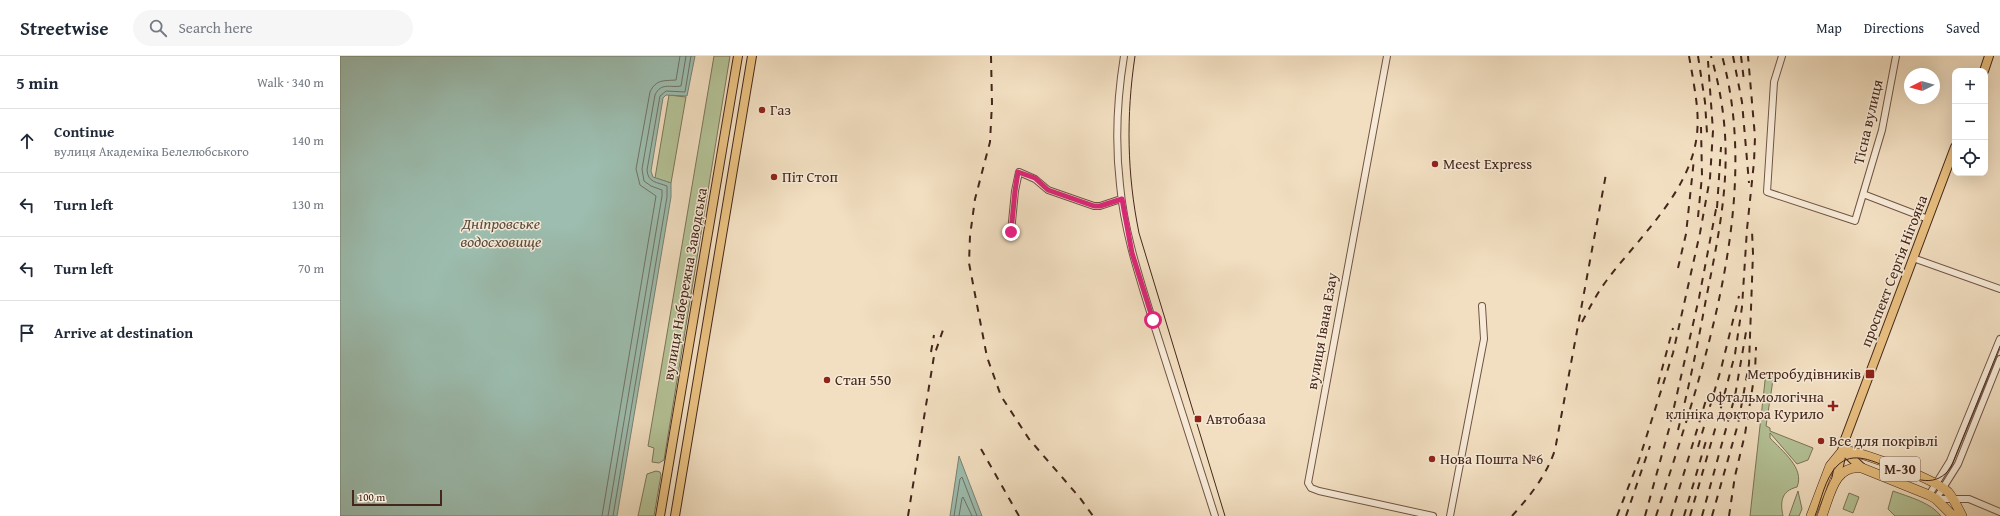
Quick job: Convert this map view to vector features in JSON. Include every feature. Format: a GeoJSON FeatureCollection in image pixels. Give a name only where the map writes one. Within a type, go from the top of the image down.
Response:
{"type":"FeatureCollection","features":[{"type":"Feature","properties":{"kind":"highway","name":"М-30"},"geometry":{"type":"LineString","coordinates":[[1843,450],[1864,454],[1939,486],[1952,498],[1962,516]]}},
{"type":"Feature","properties":{"kind":"highway","name":"проспект Сергія Нігояна"},"geometry":{"type":"LineString","coordinates":[[1811,516],[1830,466],[1843,450]]}},
{"type":"Feature","properties":{"kind":"highway","name":"М-30"},"geometry":{"type":"LineString","coordinates":[[1836,480],[1844,470],[1856,467],[1862,468],[1933,497],[1953,516]]}},
{"type":"Feature","properties":{"kind":"highway","name":"проспект Сергія Нігояна"},"geometry":{"type":"LineString","coordinates":[[1822,516],[1836,480]]}},
{"type":"Feature","properties":{"kind":"main road","name":"вулиця Набережна Заводська"},"geometry":{"type":"LineString","coordinates":[[660,516],[738,56]]}},
{"type":"Feature","properties":{"kind":"main road","name":"вулиця Набережна Заводська"},"geometry":{"type":"LineString","coordinates":[[675,516],[752,56]]}},
{"type":"Feature","properties":{"kind":"main road"},"geometry":{"type":"LineString","coordinates":[[1985,68],[1989,56]]}},
{"type":"Feature","properties":{"kind":"main road","name":"проспект Сергія Нігояна"},"geometry":{"type":"LineString","coordinates":[[1836,480],[1844,442],[1952,155]]}},
{"type":"Feature","properties":{"kind":"main road"},"geometry":{"type":"LineString","coordinates":[[1843,450],[1862,468]]}},
{"type":"Feature","properties":{"kind":"street"},"geometry":{"type":"LineString","coordinates":[[1124,56],[1118,95],[1117,150],[1122,199],[1132,253],[1215,516]]}},
{"type":"Feature","properties":{"kind":"street","name":"вулиця Івана Езау"},"geometry":{"type":"LineString","coordinates":[[1387,56],[1308,483],[1311,488],[1319,491],[1433,516]]}},
{"type":"Feature","properties":{"kind":"street","name":"Тісна вулиця"},"geometry":{"type":"LineString","coordinates":[[1782,56],[1774,82],[1767,192],[1855,221],[1882,130],[1896,56]]}},
{"type":"Feature","properties":{"kind":"street"},"geometry":{"type":"LineString","coordinates":[[1011,232],[1018,172],[1035,178],[1048,190],[1094,206],[1100,206],[1122,199]]}},
{"type":"Feature","properties":{"kind":"street"},"geometry":{"type":"LineString","coordinates":[[1863,194],[1928,219]]}},
{"type":"Feature","properties":{"kind":"street"},"geometry":{"type":"LineString","coordinates":[[1914,258],[2000,289]]}},
{"type":"Feature","properties":{"kind":"street"},"geometry":{"type":"LineString","coordinates":[[1450,516],[1484,339],[1482,306]]}},
{"type":"Feature","properties":{"kind":"street"},"geometry":{"type":"LineString","coordinates":[[2000,340],[1950,461],[1933,497],[1969,499],[2000,512]]}},
{"type":"Feature","properties":{"kind":"street"},"geometry":{"type":"LineString","coordinates":[[1939,486],[1958,464],[2000,359]]}},
{"type":"Feature","properties":{"kind":"green space"},"geometry":{"type":"Polygon","coordinates":[[[714,56],[730,56],[664,460],[659,463],[652,462],[654,448],[648,446],[714,56]]]}},
{"type":"Feature","properties":{"kind":"green space"},"geometry":{"type":"Polygon","coordinates":[[[669,95],[686,97],[671,183],[655,178],[669,95]]]}},
{"type":"Feature","properties":{"kind":"green space"},"geometry":{"type":"Polygon","coordinates":[[[1766,372],[1774,373],[1766,426],[1770,428],[1770,431],[1813,448],[1808,460],[1797,464],[1770,433],[1770,438],[1791,460],[1798,473],[1799,480],[1797,487],[1788,491],[1783,498],[1783,516],[1750,516],[1766,372]]]}},
{"type":"Feature","properties":{"kind":"green space"},"geometry":{"type":"Polygon","coordinates":[[[656,471],[660,472],[661,475],[654,516],[638,516],[647,474],[656,471]]]}},
{"type":"Feature","properties":{"kind":"green space"},"geometry":{"type":"Polygon","coordinates":[[[1798,491],[1802,509],[1799,516],[1789,516],[1798,491]]]}},
{"type":"Feature","properties":{"kind":"green space"},"geometry":{"type":"Polygon","coordinates":[[[1893,491],[1931,507],[1941,516],[1895,516],[1888,509],[1893,491]]]}},
{"type":"Feature","properties":{"kind":"green space"},"geometry":{"type":"Polygon","coordinates":[[[1849,493],[1859,497],[1853,513],[1843,509],[1849,493]]]}},
{"type":"Feature","properties":{"kind":"water","name":"Дніпровське водосховище"},"geometry":{"type":"Polygon","coordinates":[[[340,56],[695,56],[687,96],[666,95],[663,98],[651,171],[653,177],[671,183],[671,197],[617,516],[340,516],[340,56]]]}},
{"type":"Feature","properties":{"kind":"water"},"geometry":{"type":"Polygon","coordinates":[[[959,456],[982,516],[950,516],[959,456]]]}},
{"type":"Feature","properties":{"kind":"tram line"},"geometry":{"type":"LineString","coordinates":[[1135,56],[1130,101],[1129,145],[1132,189],[1139,233],[1225,516]]}},
{"type":"Feature","properties":{"kind":"tram line"},"geometry":{"type":"LineString","coordinates":[[1815,516],[1829,477],[1837,466],[1850,459],[1864,459],[1910,477],[1925,480],[1939,478],[1951,467],[2000,346]]}},
{"type":"Feature","properties":{"kind":"railway"},"geometry":{"type":"LineString","coordinates":[[991,56],[992,103],[990,142],[975,199],[970,236],[969,263],[987,357],[1001,396],[1029,439],[1080,498],[1093,516]]}},
{"type":"Feature","properties":{"kind":"railway"},"geometry":{"type":"LineString","coordinates":[[1689,56],[1694,84]]}},
{"type":"Feature","properties":{"kind":"railway"},"geometry":{"type":"LineString","coordinates":[[1698,56],[1705,102],[1707,133]]}},
{"type":"Feature","properties":{"kind":"railway"},"geometry":{"type":"LineString","coordinates":[[1678,430],[1693,365],[1718,236],[1725,178],[1726,149],[1724,119],[1711,56]]}},
{"type":"Feature","properties":{"kind":"railway"},"geometry":{"type":"LineString","coordinates":[[1656,516],[1691,406],[1707,348],[1721,289],[1731,229],[1735,170],[1733,112],[1722,56]]}},
{"type":"Feature","properties":{"kind":"railway"},"geometry":{"type":"LineString","coordinates":[[1733,56],[1742,102],[1749,183]]}},
{"type":"Feature","properties":{"kind":"railway"},"geometry":{"type":"LineString","coordinates":[[1741,56],[1744,81]]}},
{"type":"Feature","properties":{"kind":"railway"},"geometry":{"type":"LineString","coordinates":[[1690,516],[1735,354],[1742,307],[1755,137],[1748,56]]}},
{"type":"Feature","properties":{"kind":"railway"},"geometry":{"type":"LineString","coordinates":[[1617,516],[1639,460],[1673,353],[1700,233],[1710,178],[1713,131],[1708,61]]}},
{"type":"Feature","properties":{"kind":"railway"},"geometry":{"type":"LineString","coordinates":[[1582,322],[1603,285],[1662,212],[1675,194],[1685,175],[1693,155],[1698,127],[1693,79]]}},
{"type":"Feature","properties":{"kind":"railway"},"geometry":{"type":"LineString","coordinates":[[1698,217],[1702,176],[1701,127]]}},
{"type":"Feature","properties":{"kind":"railway"},"geometry":{"type":"LineString","coordinates":[[1717,208],[1721,147]]}},
{"type":"Feature","properties":{"kind":"railway"},"geometry":{"type":"LineString","coordinates":[[1678,268],[1686,234],[1694,159]]}},
{"type":"Feature","properties":{"kind":"railway"},"geometry":{"type":"LineString","coordinates":[[1512,516],[1537,485],[1555,450],[1606,174]]}},
{"type":"Feature","properties":{"kind":"railway"},"geometry":{"type":"LineString","coordinates":[[1645,516],[1669,429],[1699,298],[1717,204]]}},
{"type":"Feature","properties":{"kind":"railway"},"geometry":{"type":"LineString","coordinates":[[1712,516],[1738,424],[1749,364],[1753,253],[1752,231]]}},
{"type":"Feature","properties":{"kind":"railway"},"geometry":{"type":"LineString","coordinates":[[1698,447],[1721,369],[1739,296]]}},
{"type":"Feature","properties":{"kind":"railway"},"geometry":{"type":"LineString","coordinates":[[1658,384],[1673,328]]}},
{"type":"Feature","properties":{"kind":"railway"},"geometry":{"type":"LineString","coordinates":[[908,516],[934,356],[943,330]]}},
{"type":"Feature","properties":{"kind":"railway"},"geometry":{"type":"LineString","coordinates":[[1702,516],[1735,396],[1746,332]]}},
{"type":"Feature","properties":{"kind":"railway"},"geometry":{"type":"LineString","coordinates":[[931,352],[934,335]]}},
{"type":"Feature","properties":{"kind":"railway"},"geometry":{"type":"LineString","coordinates":[[1729,516],[1735,476],[1745,434],[1755,372],[1756,347]]}},
{"type":"Feature","properties":{"kind":"railway"},"geometry":{"type":"LineString","coordinates":[[1671,516],[1706,400]]}},
{"type":"Feature","properties":{"kind":"railway"},"geometry":{"type":"LineString","coordinates":[[1684,516],[1706,441]]}},
{"type":"Feature","properties":{"kind":"railway"},"geometry":{"type":"LineString","coordinates":[[1626,516],[1650,446]]}},
{"type":"Feature","properties":{"kind":"railway"},"geometry":{"type":"LineString","coordinates":[[981,449],[1019,516]]}},
{"type":"Feature","properties":{"kind":"place","name":"Газ"},"geometry":{"type":"Point","coordinates":[762,110]}},
{"type":"Feature","properties":{"kind":"place","name":"Meest Express"},"geometry":{"type":"Point","coordinates":[1435,164]}},
{"type":"Feature","properties":{"kind":"place","name":"Піт Стоп"},"geometry":{"type":"Point","coordinates":[774,177]}},
{"type":"Feature","properties":{"kind":"place","name":"Метробудівників"},"geometry":{"type":"Point","coordinates":[1870,374]}},
{"type":"Feature","properties":{"kind":"place","name":"Стан 550"},"geometry":{"type":"Point","coordinates":[827,380]}},
{"type":"Feature","properties":{"kind":"place","name":"Офтальмологічна клініка доктора Курило"},"geometry":{"type":"Point","coordinates":[1833,406]}},
{"type":"Feature","properties":{"kind":"place","name":"Автобаза"},"geometry":{"type":"Point","coordinates":[1198,419]}},
{"type":"Feature","properties":{"kind":"place","name":"Все для покрівлі"},"geometry":{"type":"Point","coordinates":[1821,441]}},
{"type":"Feature","properties":{"kind":"place","name":"Нова Пошта №6"},"geometry":{"type":"Point","coordinates":[1432,459]}},
{"type":"Feature","properties":{"kind":"route"},"geometry":{"type":"LineString","coordinates":[[1011,232],[1018,172],[1035,178],[1048,190],[1094,206],[1100,206],[1122,199],[1132,253],[1153,320]]}}]}
